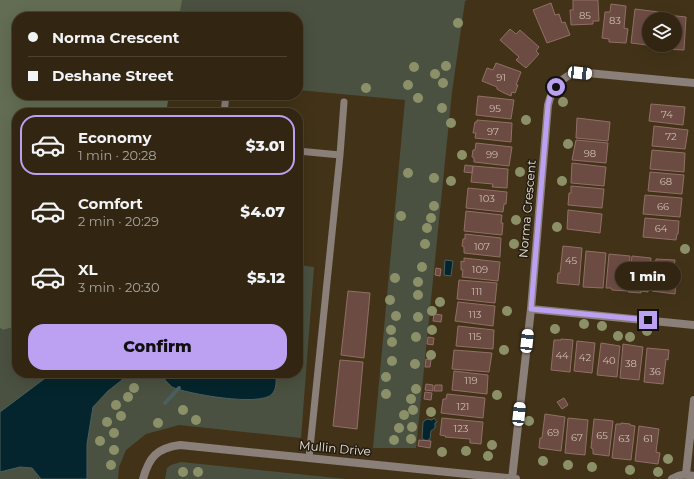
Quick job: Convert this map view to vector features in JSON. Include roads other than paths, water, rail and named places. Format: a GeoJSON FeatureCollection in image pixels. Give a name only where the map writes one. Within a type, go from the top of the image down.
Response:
{"type":"FeatureCollection","features":[{"type":"Feature","properties":{"kind":"street","name":"Norma Crescent"},"geometry":{"type":"LineString","coordinates":[[512,479],[531,309],[550,96],[558,83],[569,75],[577,72],[694,83]]}},
{"type":"Feature","properties":{"kind":"street"},"geometry":{"type":"LineString","coordinates":[[531,309],[694,325]]}},
{"type":"Feature","properties":{"kind":"street"},"geometry":{"type":"LineString","coordinates":[[672,479],[677,475],[690,475],[694,400]]}},
{"type":"Feature","properties":{"kind":"street","name":"Mullin Drive"},"geometry":{"type":"LineString","coordinates":[[144,479],[149,463],[154,456],[161,450],[180,445],[516,479]]}},
{"type":"Feature","properties":{"kind":"lane"},"geometry":{"type":"LineString","coordinates":[[308,458],[340,155],[344,102]]}},
{"type":"Feature","properties":{"kind":"lane"},"geometry":{"type":"LineString","coordinates":[[303,151],[340,155]]}},
{"type":"Feature","properties":{"kind":"water"},"geometry":{"type":"Polygon","coordinates":[[[445,260],[453,261],[451,276],[444,275],[445,260]]]}},
{"type":"Feature","properties":{"kind":"water"},"geometry":{"type":"Polygon","coordinates":[[[45,378],[123,378],[93,407],[87,444],[87,479],[41,479],[32,468],[20,467],[0,472],[0,412],[45,378]]]}},
{"type":"Feature","properties":{"kind":"water"},"geometry":{"type":"Polygon","coordinates":[[[165,378],[276,378],[276,384],[275,390],[272,394],[265,398],[239,399],[207,396],[180,390],[172,387],[165,380],[165,378]]]}},
{"type":"Feature","properties":{"kind":"water"},"geometry":{"type":"Polygon","coordinates":[[[434,418],[437,422],[435,423],[435,428],[431,431],[430,439],[425,440],[422,438],[423,422],[427,419],[432,420],[434,418]]]}},
{"type":"Feature","properties":{"kind":"waterway"},"geometry":{"type":"LineString","coordinates":[[165,403],[179,388]]}}]}
